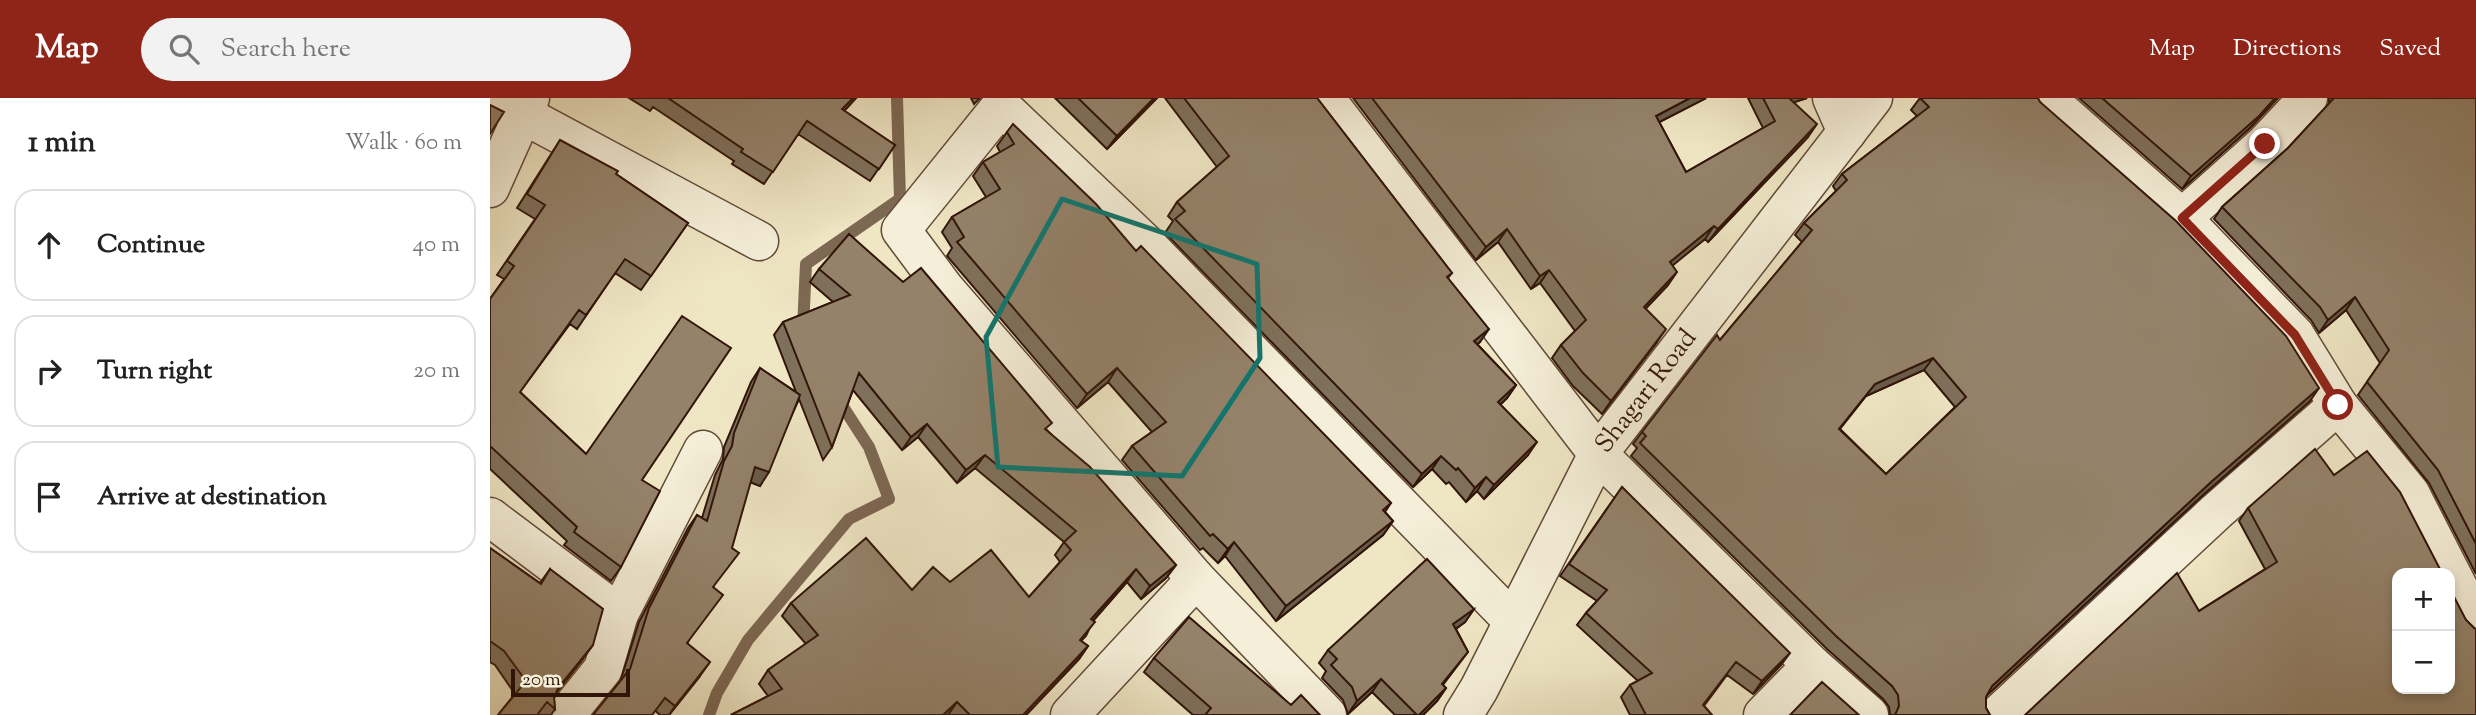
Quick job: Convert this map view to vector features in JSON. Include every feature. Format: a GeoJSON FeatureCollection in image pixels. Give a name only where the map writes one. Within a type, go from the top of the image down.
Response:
{"type":"FeatureCollection","features":[{"type":"Feature","properties":{"kind":"street"},"geometry":{"type":"LineString","coordinates":[[1325,98],[1598,454],[1812,665],[1869,715]]}},
{"type":"Feature","properties":{"kind":"street","name":"Shagari Road"},"geometry":{"type":"LineString","coordinates":[[1480,706],[1512,620],[1598,454],[1840,115],[1873,98]]}},
{"type":"Feature","properties":{"kind":"street"},"geometry":{"type":"LineString","coordinates":[[2046,98],[2182,218],[2295,335],[2338,405],[2410,493],[2476,622]]}},
{"type":"Feature","properties":{"kind":"street"},"geometry":{"type":"LineString","coordinates":[[2182,218],[2265,144],[2308,98]]}},
{"type":"Feature","properties":{"kind":"street"},"geometry":{"type":"LineString","coordinates":[[490,188],[514,104],[759,241]]}},
{"type":"Feature","properties":{"kind":"street"},"geometry":{"type":"LineString","coordinates":[[1327,715],[1196,579],[945,289],[901,230],[1001,106],[1145,243],[1512,620]]}},
{"type":"Feature","properties":{"kind":"street"},"geometry":{"type":"LineString","coordinates":[[1998,715],[2217,511],[2338,405]]}},
{"type":"Feature","properties":{"kind":"street"},"geometry":{"type":"LineString","coordinates":[[566,715],[603,669],[619,614],[703,450]]}},
{"type":"Feature","properties":{"kind":"street"},"geometry":{"type":"LineString","coordinates":[[490,517],[619,614]]}},
{"type":"Feature","properties":{"kind":"street"},"geometry":{"type":"LineString","coordinates":[[1070,715],[1196,579]]}},
{"type":"Feature","properties":{"kind":"street"},"geometry":{"type":"LineString","coordinates":[[1763,715],[1812,665]]}},
{"type":"Feature","properties":{"kind":"highlighted area"},"geometry":{"type":"Polygon","coordinates":[[[1062,199],[1257,264],[1260,358],[1182,476],[998,467],[986,337],[1062,199]]]}},
{"type":"Feature","properties":{"kind":"building"},"geometry":{"type":"Polygon","coordinates":[[[668,98],[853,98],[842,109],[895,145],[879,169],[807,121],[773,172],[668,98]]]}},
{"type":"Feature","properties":{"kind":"building"},"geometry":{"type":"Polygon","coordinates":[[[1078,98],[1154,98],[1117,136],[1078,98]]]}},
{"type":"Feature","properties":{"kind":"building"},"geometry":{"type":"Polygon","coordinates":[[[1184,98],[1317,98],[1452,273],[1447,277],[1489,329],[1474,341],[1516,385],[1498,402],[1537,442],[1494,485],[1486,477],[1475,488],[1458,468],[1456,470],[1441,456],[1422,474],[1175,219],[1185,211],[1177,202],[1229,156],[1184,98]]]}},
{"type":"Feature","properties":{"kind":"building"},"geometry":{"type":"Polygon","coordinates":[[[1372,98],[1690,98],[1656,116],[1686,172],[1775,121],[1763,98],[1789,98],[1817,124],[1718,229],[1714,226],[1670,262],[1677,272],[1644,307],[1666,329],[1611,401],[1583,373],[1561,345],[1586,320],[1549,270],[1540,276],[1507,229],[1486,247],[1372,98]]]}},
{"type":"Feature","properties":{"kind":"building"},"geometry":{"type":"Polygon","coordinates":[[[1920,98],[2038,98],[2176,221],[2286,336],[2319,388],[2211,482],[1992,686],[1986,697],[1986,708],[1990,715],[1895,715],[1899,706],[1898,695],[1892,686],[1836,636],[1640,443],[1646,436],[1642,432],[1717,335],[1720,340],[1812,230],[1804,223],[1847,180],[1842,174],[1929,107],[1920,98]],[[1933,358],[1875,384],[1839,429],[1886,474],[1966,397],[1933,358]]]}},
{"type":"Feature","properties":{"kind":"building"},"geometry":{"type":"Polygon","coordinates":[[[2102,98],[2275,98],[2259,116],[2191,176],[2102,98]]]}},
{"type":"Feature","properties":{"kind":"building"},"geometry":{"type":"Polygon","coordinates":[[[2334,98],[2476,98],[2476,544],[2438,470],[2367,382],[2389,350],[2355,297],[2328,320],[2320,307],[2222,207],[2288,148],[2334,98]]]}},
{"type":"Feature","properties":{"kind":"building"},"geometry":{"type":"Polygon","coordinates":[[[490,105],[504,112],[490,134],[490,105]]]}},
{"type":"Feature","properties":{"kind":"building"},"geometry":{"type":"Polygon","coordinates":[[[1013,124],[1096,204],[1136,251],[1141,246],[1391,503],[1383,510],[1393,521],[1286,606],[1234,542],[1228,549],[1213,534],[1210,536],[1132,446],[1166,422],[1117,368],[1087,394],[957,242],[964,237],[952,217],[1000,189],[983,162],[1014,144],[1007,132],[1013,124]]]}},
{"type":"Feature","properties":{"kind":"building"},"geometry":{"type":"Polygon","coordinates":[[[560,140],[618,171],[616,174],[688,223],[651,276],[625,259],[586,315],[579,310],[520,392],[586,454],[682,316],[731,348],[642,480],[660,491],[621,567],[574,532],[577,527],[490,446],[490,299],[514,266],[507,261],[545,205],[527,194],[560,140]]]}},
{"type":"Feature","properties":{"kind":"building"},"geometry":{"type":"Polygon","coordinates":[[[849,234],[903,282],[921,268],[1052,423],[1045,429],[1090,467],[1176,565],[1150,586],[1136,569],[1091,619],[1095,622],[1080,640],[1088,646],[1023,715],[970,715],[957,702],[943,715],[731,715],[782,689],[768,670],[818,635],[791,603],[866,538],[912,590],[933,567],[950,582],[991,550],[1029,597],[1071,550],[1064,542],[1076,531],[985,455],[966,470],[927,424],[911,437],[859,373],[832,447],[783,322],[850,295],[819,269],[849,234]]]}},
{"type":"Feature","properties":{"kind":"building"},"geometry":{"type":"Polygon","coordinates":[[[760,368],[800,395],[769,472],[755,467],[732,548],[739,553],[713,587],[723,595],[687,643],[710,662],[675,706],[665,698],[652,715],[593,715],[630,669],[649,608],[697,515],[707,521],[724,461],[760,368]]]}},
{"type":"Feature","properties":{"kind":"building"},"geometry":{"type":"Polygon","coordinates":[[[2315,449],[2334,475],[2367,451],[2400,492],[2439,568],[2392,568],[2392,694],[2455,694],[2455,599],[2466,620],[2476,629],[2476,715],[2025,715],[2177,573],[2199,611],[2277,562],[2248,508],[2315,449]]]}},
{"type":"Feature","properties":{"kind":"building"},"geometry":{"type":"Polygon","coordinates":[[[1622,487],[1790,653],[1762,681],[1736,662],[1703,705],[1712,715],[1646,715],[1630,685],[1652,673],[1586,613],[1607,590],[1569,564],[1622,487]]]}},
{"type":"Feature","properties":{"kind":"building"},"geometry":{"type":"Polygon","coordinates":[[[490,548],[541,584],[550,569],[603,609],[593,645],[558,688],[554,698],[555,709],[547,702],[537,715],[498,715],[526,681],[504,651],[490,641],[490,548]]]}},
{"type":"Feature","properties":{"kind":"building"},"geometry":{"type":"Polygon","coordinates":[[[1427,559],[1474,609],[1453,624],[1468,652],[1442,684],[1446,688],[1419,715],[1381,679],[1357,701],[1352,687],[1331,665],[1337,659],[1328,650],[1427,559]]]}},
{"type":"Feature","properties":{"kind":"building"},"geometry":{"type":"Polygon","coordinates":[[[1189,617],[1291,705],[1301,695],[1320,715],[1205,715],[1211,708],[1154,658],[1189,617]]]}},
{"type":"Feature","properties":{"kind":"building"},"geometry":{"type":"Polygon","coordinates":[[[1822,682],[1859,715],[1790,715],[1822,682]]]}},
{"type":"Feature","properties":{"kind":"waterway"},"geometry":{"type":"LineString","coordinates":[[803,328],[806,264],[900,199],[897,98]]}},
{"type":"Feature","properties":{"kind":"waterway"},"geometry":{"type":"LineString","coordinates":[[709,715],[717,693],[748,640],[849,519],[889,499],[869,447],[838,399]]}},
{"type":"Feature","properties":{"kind":"route"},"geometry":{"type":"LineString","coordinates":[[2265,144],[2182,218],[2295,335],[2338,405]]}}]}
